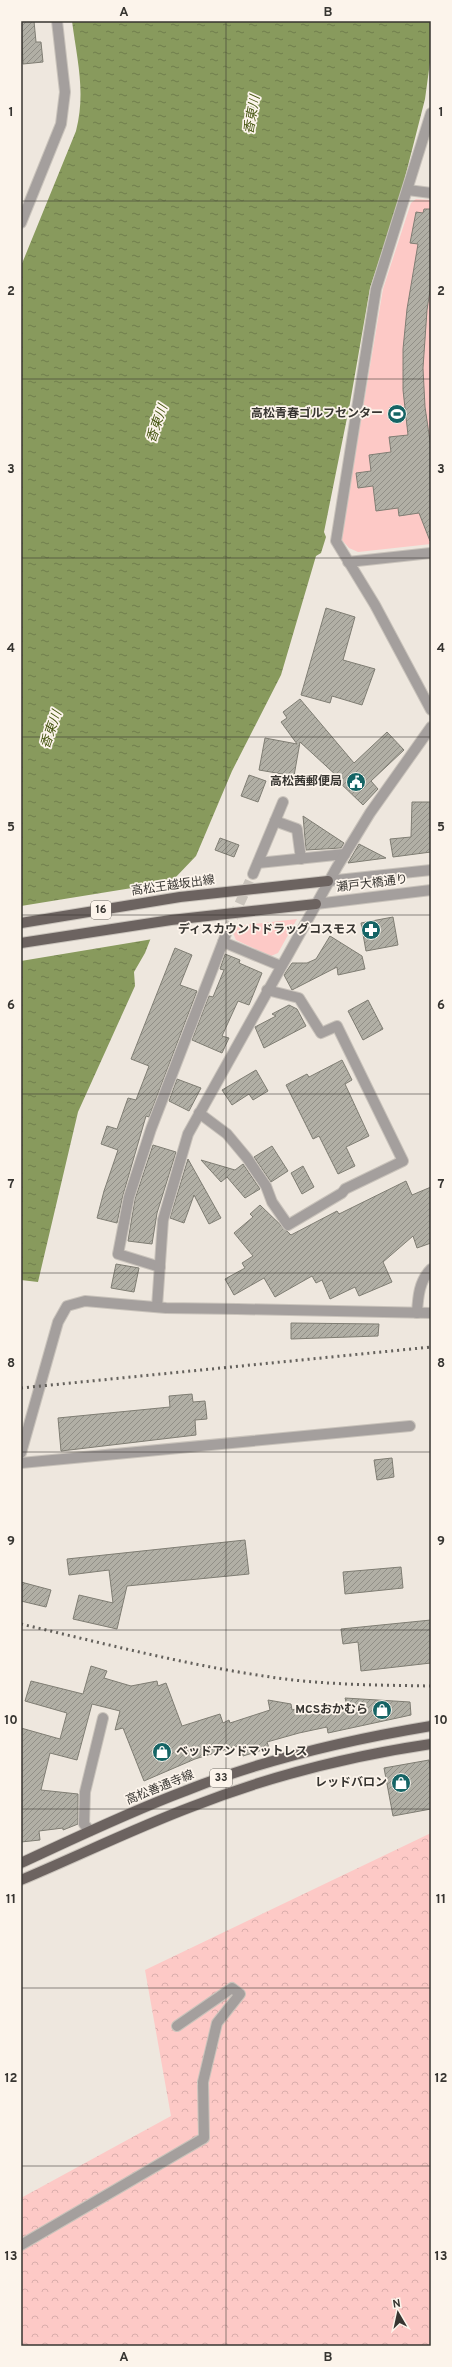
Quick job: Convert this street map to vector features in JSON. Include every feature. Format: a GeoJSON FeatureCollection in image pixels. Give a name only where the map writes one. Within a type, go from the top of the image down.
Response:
{"type":"FeatureCollection","features":[{"type":"Feature","properties":{"kind":"main road","name":"高松王越坂出線"},"geometry":{"type":"LineString","coordinates":[[21,923],[180,897],[328,882]]}},
{"type":"Feature","properties":{"kind":"main road","name":"16"},"geometry":{"type":"LineString","coordinates":[[21,943],[171,920],[316,904]]}},
{"type":"Feature","properties":{"kind":"main road","name":"高松善通寺線"},"geometry":{"type":"LineString","coordinates":[[21,1863],[90,1831],[186,1790],[245,1769],[314,1750],[431,1726]]}},
{"type":"Feature","properties":{"kind":"main road","name":"33"},"geometry":{"type":"LineString","coordinates":[[21,1880],[178,1812],[242,1789],[365,1756],[431,1744]]}},
{"type":"Feature","properties":{"kind":"street"},"geometry":{"type":"LineString","coordinates":[[21,223],[61,124],[65,92],[57,21]]}},
{"type":"Feature","properties":{"kind":"street"},"geometry":{"type":"LineString","coordinates":[[431,114],[376,289],[336,541],[375,605],[431,710]]}},
{"type":"Feature","properties":{"kind":"street"},"geometry":{"type":"LineString","coordinates":[[408,190],[431,193]]}},
{"type":"Feature","properties":{"kind":"street"},"geometry":{"type":"LineString","coordinates":[[348,562],[431,552]]}},
{"type":"Feature","properties":{"kind":"street"},"geometry":{"type":"LineString","coordinates":[[157,1307],[163,1220],[188,1134],[328,882],[370,813],[431,727]]}},
{"type":"Feature","properties":{"kind":"street"},"geometry":{"type":"LineString","coordinates":[[253,874],[282,802]]}},
{"type":"Feature","properties":{"kind":"street"},"geometry":{"type":"LineString","coordinates":[[275,821],[297,829],[301,859]]}},
{"type":"Feature","properties":{"kind":"street"},"geometry":{"type":"LineString","coordinates":[[258,863],[345,854]]}},
{"type":"Feature","properties":{"kind":"street","name":"瀬戸大橋通り"},"geometry":{"type":"LineString","coordinates":[[328,882],[431,870]]}},
{"type":"Feature","properties":{"kind":"street","name":"瀬戸大橋通り"},"geometry":{"type":"LineString","coordinates":[[316,904],[431,890]]}},
{"type":"Feature","properties":{"kind":"street"},"geometry":{"type":"LineString","coordinates":[[160,1267],[118,1254],[129,1197],[151,1129],[227,931]]}},
{"type":"Feature","properties":{"kind":"street"},"geometry":{"type":"LineString","coordinates":[[223,942],[281,966]]}},
{"type":"Feature","properties":{"kind":"street"},"geometry":{"type":"LineString","coordinates":[[199,1113],[227,1134],[247,1158],[266,1186],[272,1202],[288,1225],[342,1193],[345,1189],[403,1161],[337,1026],[321,1033],[299,998],[268,990]]}},
{"type":"Feature","properties":{"kind":"street"},"geometry":{"type":"LineString","coordinates":[[417,1313],[418,1294],[424,1275],[431,1269]]}},
{"type":"Feature","properties":{"kind":"street"},"geometry":{"type":"LineString","coordinates":[[21,1452],[58,1322],[67,1306],[85,1301],[157,1307],[431,1313]]}},
{"type":"Feature","properties":{"kind":"street"},"geometry":{"type":"LineString","coordinates":[[21,1463],[410,1426]]}},
{"type":"Feature","properties":{"kind":"street"},"geometry":{"type":"LineString","coordinates":[[90,1831],[84,1824],[85,1792],[103,1718]]}},
{"type":"Feature","properties":{"kind":"street"},"geometry":{"type":"LineString","coordinates":[[21,2245],[204,2138],[204,2082],[217,2023],[240,1994],[232,1988],[177,2026]]}},
{"type":"Feature","properties":{"kind":"green space","name":"高松青春ゴルフセンター"},"geometry":{"type":"Polygon","coordinates":[[[416,199],[431,200],[431,544],[358,552],[349,548],[341,539],[383,289],[411,203],[416,199]]]}},
{"type":"Feature","properties":{"kind":"green space"},"geometry":{"type":"Polygon","coordinates":[[[297,919],[278,953],[271,956],[236,940],[233,933],[236,926],[297,919]]]}},
{"type":"Feature","properties":{"kind":"green space"},"geometry":{"type":"Polygon","coordinates":[[[431,1833],[431,2346],[21,2346],[21,2198],[171,2116],[145,1970],[431,1833]]]}},
{"type":"Feature","properties":{"kind":"water","name":"香東川"},"geometry":{"type":"Polygon","coordinates":[[[72,21],[431,21],[431,55],[425,99],[399,201],[370,288],[350,403],[324,532],[326,537],[321,553],[316,556],[281,675],[232,771],[196,856],[174,879],[145,953],[134,972],[135,986],[78,1112],[38,1282],[21,1280],[21,266],[76,131],[79,117],[80,76],[72,21]]]}},
{"type":"Feature","properties":{"kind":"pier"},"geometry":{"type":"Polygon","coordinates":[[[175,881],[153,939],[21,961],[21,906],[175,881]]]}},
{"type":"Feature","properties":{"kind":"building"},"geometry":{"type":"Polygon","coordinates":[[[21,21],[34,21],[36,42],[41,42],[43,62],[23,64],[21,21]]]}},
{"type":"Feature","properties":{"kind":"building"},"geometry":{"type":"Polygon","coordinates":[[[424,209],[431,209],[431,284],[427,310],[423,368],[425,407],[431,448],[430,541],[419,513],[399,516],[398,508],[376,511],[373,486],[358,488],[356,473],[371,471],[369,455],[391,452],[389,437],[408,435],[403,390],[403,349],[407,309],[418,244],[410,243],[416,212],[423,213],[424,209]]]}},
{"type":"Feature","properties":{"kind":"building"},"geometry":{"type":"Polygon","coordinates":[[[326,608],[355,617],[343,660],[375,669],[362,705],[332,696],[330,703],[301,695],[326,608]]]}},
{"type":"Feature","properties":{"kind":"building"},"geometry":{"type":"Polygon","coordinates":[[[300,699],[354,763],[387,732],[404,750],[371,781],[378,789],[363,805],[336,779],[338,777],[300,742],[294,776],[259,770],[265,738],[297,744],[281,722],[287,718],[283,712],[300,699]]]}},
{"type":"Feature","properties":{"kind":"building"},"geometry":{"type":"Polygon","coordinates":[[[249,775],[266,781],[258,802],[241,796],[249,775]]]}},
{"type":"Feature","properties":{"kind":"building"},"geometry":{"type":"Polygon","coordinates":[[[412,802],[431,802],[431,852],[393,857],[390,839],[411,837],[412,802]]]}},
{"type":"Feature","properties":{"kind":"building"},"geometry":{"type":"Polygon","coordinates":[[[303,816],[344,843],[341,848],[306,850],[303,816]]]}},
{"type":"Feature","properties":{"kind":"building"},"geometry":{"type":"Polygon","coordinates":[[[220,838],[239,845],[234,857],[215,850],[220,838]]]}},
{"type":"Feature","properties":{"kind":"building"},"geometry":{"type":"Polygon","coordinates":[[[359,844],[386,858],[348,863],[359,844]]]}},
{"type":"Feature","properties":{"kind":"building"},"geometry":{"type":"Polygon","coordinates":[[[393,917],[398,945],[366,951],[361,923],[393,917]]]}},
{"type":"Feature","properties":{"kind":"building"},"geometry":{"type":"Polygon","coordinates":[[[330,936],[362,956],[365,969],[338,975],[337,967],[292,990],[284,975],[292,963],[307,963],[316,959],[330,936]]]}},
{"type":"Feature","properties":{"kind":"building"},"geometry":{"type":"Polygon","coordinates":[[[175,948],[192,955],[180,985],[197,991],[149,1117],[146,1116],[123,1195],[117,1223],[97,1218],[104,1191],[118,1150],[101,1144],[107,1126],[117,1129],[128,1098],[136,1100],[149,1066],[131,1059],[175,948]]]}},
{"type":"Feature","properties":{"kind":"building"},"geometry":{"type":"Polygon","coordinates":[[[225,954],[240,960],[239,963],[262,973],[249,1005],[238,1001],[222,1036],[229,1038],[222,1053],[192,1040],[209,996],[213,997],[224,970],[220,969],[225,954]]]}},
{"type":"Feature","properties":{"kind":"building"},"geometry":{"type":"Polygon","coordinates":[[[368,1000],[383,1029],[363,1040],[348,1011],[368,1000]]]}},
{"type":"Feature","properties":{"kind":"building"},"geometry":{"type":"Polygon","coordinates":[[[289,1005],[297,1009],[306,1026],[264,1048],[255,1027],[276,1016],[272,1014],[289,1005]]]}},
{"type":"Feature","properties":{"kind":"building"},"geometry":{"type":"Polygon","coordinates":[[[342,1060],[352,1080],[345,1084],[369,1136],[346,1147],[355,1166],[338,1174],[319,1136],[313,1139],[286,1085],[307,1074],[309,1077],[342,1060]]]}},
{"type":"Feature","properties":{"kind":"building"},"geometry":{"type":"Polygon","coordinates":[[[256,1070],[268,1091],[253,1100],[249,1094],[232,1105],[222,1090],[256,1070]]]}},
{"type":"Feature","properties":{"kind":"building"},"geometry":{"type":"Polygon","coordinates":[[[177,1079],[201,1088],[189,1111],[169,1101],[177,1079]]]}},
{"type":"Feature","properties":{"kind":"building"},"geometry":{"type":"Polygon","coordinates":[[[153,1145],[176,1152],[157,1213],[152,1244],[128,1241],[135,1199],[153,1145]]]}},
{"type":"Feature","properties":{"kind":"building"},"geometry":{"type":"Polygon","coordinates":[[[272,1146],[288,1171],[271,1182],[254,1157],[272,1146]]]}},
{"type":"Feature","properties":{"kind":"building"},"geometry":{"type":"Polygon","coordinates":[[[188,1159],[221,1218],[209,1224],[194,1195],[184,1223],[170,1218],[188,1159]]]}},
{"type":"Feature","properties":{"kind":"building"},"geometry":{"type":"Polygon","coordinates":[[[201,1160],[235,1170],[243,1164],[260,1189],[245,1198],[227,1177],[221,1182],[201,1160]]]}},
{"type":"Feature","properties":{"kind":"building"},"geometry":{"type":"Polygon","coordinates":[[[303,1166],[314,1187],[302,1194],[291,1173],[303,1166]]]}},
{"type":"Feature","properties":{"kind":"building"},"geometry":{"type":"Polygon","coordinates":[[[406,1181],[412,1195],[431,1187],[431,1243],[417,1248],[413,1236],[383,1262],[392,1282],[359,1296],[355,1287],[330,1299],[322,1280],[316,1283],[312,1276],[275,1297],[264,1278],[234,1295],[225,1279],[245,1268],[242,1263],[253,1256],[234,1233],[253,1217],[250,1214],[260,1205],[291,1235],[337,1211],[339,1214],[406,1181]]]}},
{"type":"Feature","properties":{"kind":"building"},"geometry":{"type":"Polygon","coordinates":[[[116,1264],[139,1268],[134,1292],[111,1288],[116,1264]]]}},
{"type":"Feature","properties":{"kind":"building"},"geometry":{"type":"Polygon","coordinates":[[[291,1323],[379,1324],[378,1336],[291,1339],[291,1323]]]}},
{"type":"Feature","properties":{"kind":"building"},"geometry":{"type":"Polygon","coordinates":[[[192,1394],[193,1402],[205,1401],[207,1419],[195,1420],[196,1435],[61,1451],[58,1418],[170,1407],[169,1396],[192,1394]]]}},
{"type":"Feature","properties":{"kind":"building"},"geometry":{"type":"Polygon","coordinates":[[[392,1458],[394,1477],[377,1480],[374,1460],[392,1458]]]}},
{"type":"Feature","properties":{"kind":"building"},"geometry":{"type":"Polygon","coordinates":[[[245,1540],[249,1574],[127,1586],[117,1629],[73,1619],[79,1595],[113,1603],[109,1570],[69,1575],[67,1559],[245,1540]]]}},
{"type":"Feature","properties":{"kind":"building"},"geometry":{"type":"Polygon","coordinates":[[[401,1567],[403,1588],[345,1594],[343,1572],[401,1567]]]}},
{"type":"Feature","properties":{"kind":"building"},"geometry":{"type":"Polygon","coordinates":[[[21,1582],[51,1590],[46,1607],[21,1601],[21,1582]]]}},
{"type":"Feature","properties":{"kind":"building"},"geometry":{"type":"Polygon","coordinates":[[[431,1620],[431,1663],[361,1671],[358,1642],[343,1644],[341,1629],[431,1620]]]}},
{"type":"Feature","properties":{"kind":"building"},"geometry":{"type":"Polygon","coordinates":[[[91,1666],[107,1671],[104,1678],[131,1686],[157,1681],[158,1686],[166,1683],[182,1726],[220,1714],[223,1723],[229,1720],[230,1723],[270,1710],[268,1700],[291,1704],[292,1710],[311,1705],[312,1707],[319,1705],[321,1714],[348,1708],[345,1698],[410,1702],[411,1715],[328,1733],[327,1727],[299,1733],[267,1742],[269,1748],[243,1756],[240,1745],[195,1759],[144,1781],[123,1728],[115,1730],[120,1711],[92,1704],[77,1760],[50,1753],[41,1790],[78,1794],[78,1824],[63,1830],[63,1828],[39,1831],[40,1840],[21,1842],[21,1728],[60,1739],[67,1713],[25,1701],[31,1681],[83,1694],[91,1666]]]}},
{"type":"Feature","properties":{"kind":"building"},"geometry":{"type":"Polygon","coordinates":[[[429,1760],[431,1772],[431,1809],[393,1816],[384,1768],[429,1760]]]}},
{"type":"Feature","properties":{"kind":"tunnel"},"geometry":{"type":"LineString","coordinates":[[227,931],[253,874]]}},
{"type":"Feature","properties":{"kind":"railway"},"geometry":{"type":"LineString","coordinates":[[21,1388],[431,1347]]}},
{"type":"Feature","properties":{"kind":"railway"},"geometry":{"type":"LineString","coordinates":[[21,1624],[172,1659],[264,1676],[327,1683],[431,1686]]}},
{"type":"Feature","properties":{"kind":"place","name":"高松青春ゴルフセンター"},"geometry":{"type":"Point","coordinates":[397,414]}},
{"type":"Feature","properties":{"kind":"place","name":"高松茜郵便局"},"geometry":{"type":"Point","coordinates":[356,782]}},
{"type":"Feature","properties":{"kind":"place","name":"ディスカウントドラッグコスモス"},"geometry":{"type":"Point","coordinates":[371,930]}},
{"type":"Feature","properties":{"kind":"place","name":"MCSおかむら"},"geometry":{"type":"Point","coordinates":[382,1710]}},
{"type":"Feature","properties":{"kind":"place","name":"ベッドアンドマットレス"},"geometry":{"type":"Point","coordinates":[162,1752]}},
{"type":"Feature","properties":{"kind":"place","name":"レッドバロン"},"geometry":{"type":"Point","coordinates":[401,1783]}}]}
